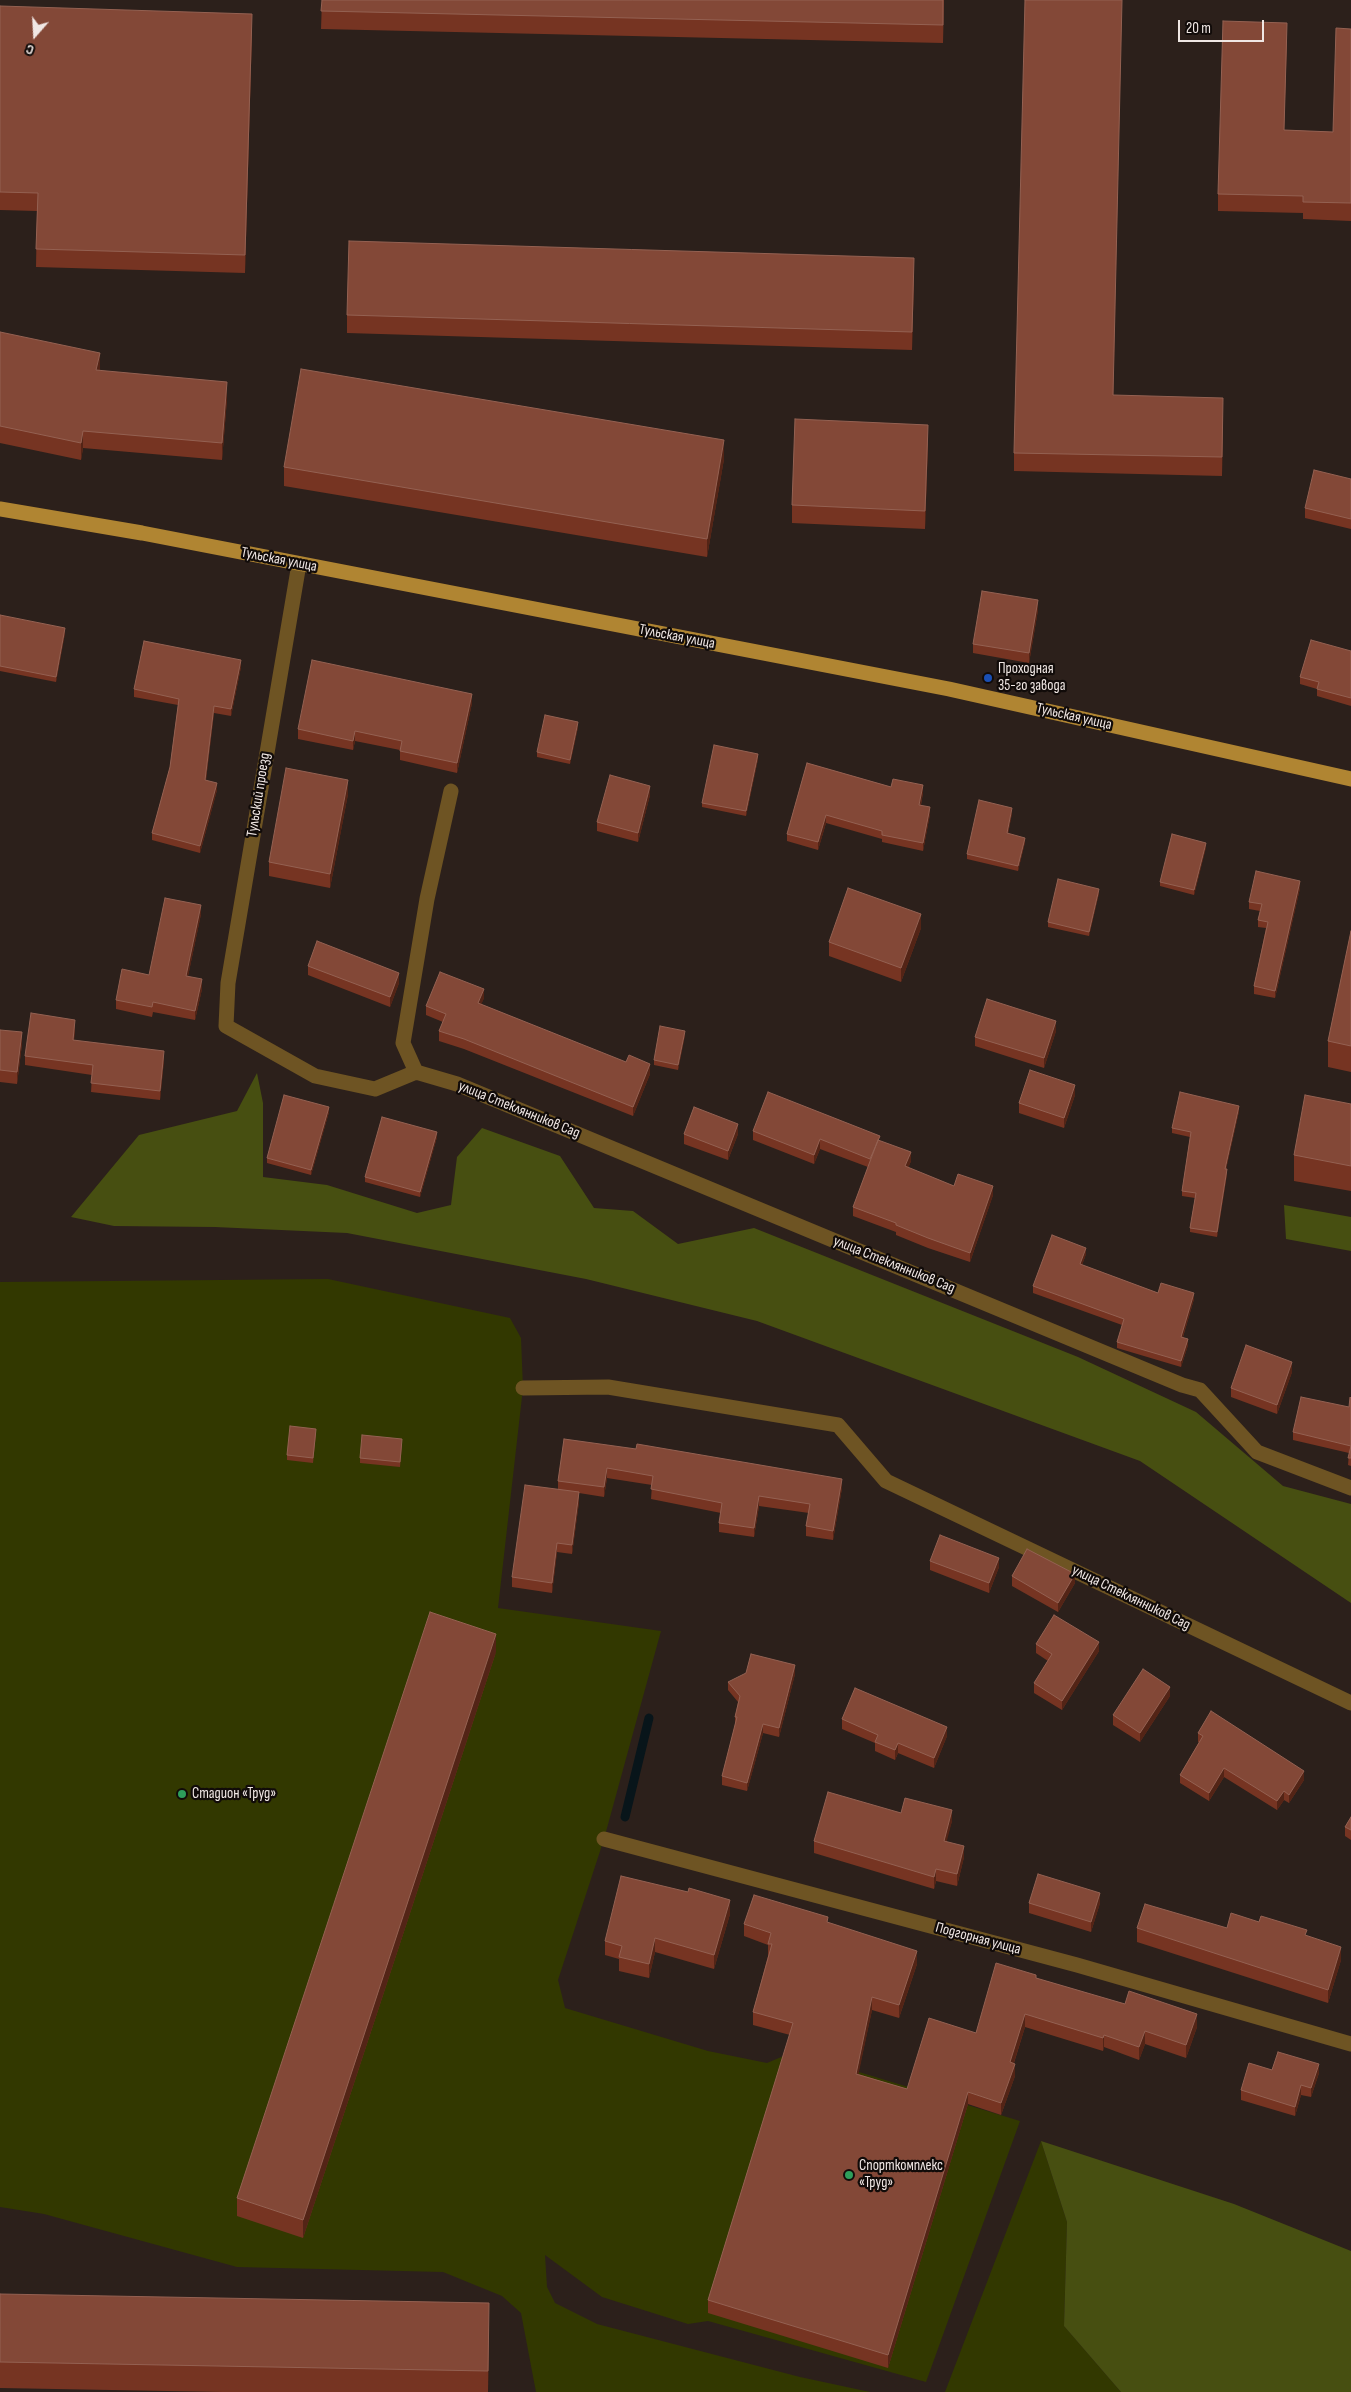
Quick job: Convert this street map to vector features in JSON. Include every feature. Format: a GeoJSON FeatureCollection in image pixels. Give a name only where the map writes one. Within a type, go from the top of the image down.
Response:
{"type":"FeatureCollection","features":[{"type":"Feature","properties":{"kind":"main road","name":"Тульская улица"},"geometry":{"type":"LineString","coordinates":[[0,509],[142,533],[949,689],[1351,779]]}},
{"type":"Feature","properties":{"kind":"street","name":"Тульский проезд"},"geometry":{"type":"LineString","coordinates":[[299,564],[229,973],[226,1026],[315,1076],[375,1089],[416,1072]]}},
{"type":"Feature","properties":{"kind":"street"},"geometry":{"type":"LineString","coordinates":[[416,1072],[403,1043],[427,899],[451,792]]}},
{"type":"Feature","properties":{"kind":"street","name":"улица Стеклянников Сад"},"geometry":{"type":"LineString","coordinates":[[416,1072],[457,1084],[1182,1385],[1200,1390],[1257,1452],[1351,1488]]}},
{"type":"Feature","properties":{"kind":"street","name":"улица Стеклянников Сад"},"geometry":{"type":"LineString","coordinates":[[523,1388],[608,1387],[838,1425],[886,1480],[1351,1703]]}},
{"type":"Feature","properties":{"kind":"street","name":"Подгорная улица"},"geometry":{"type":"LineString","coordinates":[[604,1839],[1077,1965],[1351,2044]]}},
{"type":"Feature","properties":{"kind":"green space"},"geometry":{"type":"Polygon","coordinates":[[[257,1073],[263,1103],[263,1177],[327,1185],[417,1213],[451,1205],[457,1157],[482,1128],[560,1156],[594,1208],[633,1211],[678,1244],[754,1228],[1078,1357],[1196,1412],[1283,1486],[1351,1504],[1351,1603],[1140,1461],[757,1321],[586,1279],[347,1233],[215,1227],[114,1226],[71,1217],[139,1135],[237,1111],[257,1073]]]}},
{"type":"Feature","properties":{"kind":"green space"},"geometry":{"type":"Polygon","coordinates":[[[1284,1205],[1351,1217],[1351,1251],[1286,1239],[1284,1205]]]}},
{"type":"Feature","properties":{"kind":"green space"},"geometry":{"type":"Polygon","coordinates":[[[328,1279],[510,1318],[521,1338],[523,1388],[498,1608],[661,1631],[604,1839],[558,1980],[565,2008],[708,2051],[767,2063],[786,2055],[859,2072],[1020,2121],[926,2382],[708,2321],[688,2324],[602,2297],[545,2255],[547,2287],[555,2303],[597,2324],[800,2377],[870,2392],[536,2392],[521,2313],[502,2296],[443,2272],[237,2267],[44,2214],[0,2207],[0,1282],[328,1279]]]}},
{"type":"Feature","properties":{"kind":"green space"},"geometry":{"type":"Polygon","coordinates":[[[1041,2141],[1067,2222],[1064,2326],[1121,2392],[945,2392],[1041,2141]]]}},
{"type":"Feature","properties":{"kind":"green space"},"geometry":{"type":"Polygon","coordinates":[[[1041,2141],[1234,2204],[1351,2251],[1351,2392],[1121,2392],[1064,2326],[1067,2222],[1041,2141]]]}},
{"type":"Feature","properties":{"kind":"building"},"geometry":{"type":"Polygon","coordinates":[[[322,0],[943,0],[943,25],[321,11],[322,0]]]}},
{"type":"Feature","properties":{"kind":"building"},"geometry":{"type":"Polygon","coordinates":[[[1025,0],[1122,0],[1113,395],[1223,398],[1222,457],[1014,453],[1025,0]]]}},
{"type":"Feature","properties":{"kind":"building"},"geometry":{"type":"Polygon","coordinates":[[[0,6],[252,14],[245,255],[36,249],[38,193],[0,192],[0,6]]]}},
{"type":"Feature","properties":{"kind":"building"},"geometry":{"type":"Polygon","coordinates":[[[1223,21],[1287,23],[1284,130],[1333,132],[1336,28],[1351,29],[1351,203],[1303,202],[1303,196],[1218,194],[1223,21]]]}},
{"type":"Feature","properties":{"kind":"building"},"geometry":{"type":"Polygon","coordinates":[[[349,241],[914,258],[912,332],[347,315],[349,241]]]}},
{"type":"Feature","properties":{"kind":"building"},"geometry":{"type":"Polygon","coordinates":[[[0,332],[100,353],[96,370],[227,382],[222,443],[83,431],[81,443],[0,426],[0,332]]]}},
{"type":"Feature","properties":{"kind":"building"},"geometry":{"type":"Polygon","coordinates":[[[301,369],[724,440],[707,539],[284,467],[301,369]]]}},
{"type":"Feature","properties":{"kind":"building"},"geometry":{"type":"Polygon","coordinates":[[[795,419],[928,425],[925,511],[792,505],[795,419]]]}},
{"type":"Feature","properties":{"kind":"building"},"geometry":{"type":"Polygon","coordinates":[[[1314,470],[1351,479],[1351,519],[1305,508],[1314,470]]]}},
{"type":"Feature","properties":{"kind":"building"},"geometry":{"type":"Polygon","coordinates":[[[982,591],[1038,600],[1029,653],[973,644],[982,591]]]}},
{"type":"Feature","properties":{"kind":"building"},"geometry":{"type":"Polygon","coordinates":[[[0,615],[65,628],[56,677],[0,666],[0,615]]]}},
{"type":"Feature","properties":{"kind":"building"},"geometry":{"type":"Polygon","coordinates":[[[1311,640],[1351,651],[1351,698],[1317,689],[1319,682],[1300,677],[1311,640]]]}},
{"type":"Feature","properties":{"kind":"building"},"geometry":{"type":"Polygon","coordinates":[[[144,641],[241,660],[231,709],[214,706],[205,780],[217,783],[200,846],[152,833],[170,767],[179,699],[134,689],[144,641]]]}},
{"type":"Feature","properties":{"kind":"building"},"geometry":{"type":"Polygon","coordinates":[[[312,660],[472,694],[457,763],[400,751],[402,741],[355,731],[353,741],[298,729],[312,660]]]}},
{"type":"Feature","properties":{"kind":"building"},"geometry":{"type":"Polygon","coordinates":[[[545,715],[578,722],[570,760],[537,752],[545,715]]]}},
{"type":"Feature","properties":{"kind":"building"},"geometry":{"type":"Polygon","coordinates":[[[714,745],[758,754],[746,811],[702,803],[714,745]]]}},
{"type":"Feature","properties":{"kind":"building"},"geometry":{"type":"Polygon","coordinates":[[[807,763],[891,787],[893,779],[923,785],[919,805],[930,807],[923,843],[882,835],[882,831],[826,815],[818,842],[787,834],[807,763]]]}},
{"type":"Feature","properties":{"kind":"building"},"geometry":{"type":"Polygon","coordinates":[[[286,768],[348,780],[330,874],[269,862],[286,768]]]}},
{"type":"Feature","properties":{"kind":"building"},"geometry":{"type":"Polygon","coordinates":[[[610,775],[650,786],[638,833],[597,822],[610,775]]]}},
{"type":"Feature","properties":{"kind":"building"},"geometry":{"type":"Polygon","coordinates":[[[979,800],[1012,808],[1007,833],[1025,838],[1018,866],[967,854],[979,800]]]}},
{"type":"Feature","properties":{"kind":"building"},"geometry":{"type":"Polygon","coordinates":[[[1172,834],[1206,843],[1194,890],[1160,882],[1172,834]]]}},
{"type":"Feature","properties":{"kind":"building"},"geometry":{"type":"Polygon","coordinates":[[[1256,871],[1300,881],[1275,991],[1254,986],[1268,922],[1258,920],[1262,904],[1249,902],[1256,871]]]}},
{"type":"Feature","properties":{"kind":"building"},"geometry":{"type":"Polygon","coordinates":[[[1058,879],[1099,889],[1089,932],[1048,922],[1058,879]]]}},
{"type":"Feature","properties":{"kind":"building"},"geometry":{"type":"Polygon","coordinates":[[[848,888],[921,914],[901,968],[829,942],[848,888]]]}},
{"type":"Feature","properties":{"kind":"building"},"geometry":{"type":"Polygon","coordinates":[[[165,898],[201,905],[186,976],[202,979],[195,1011],[153,1002],[152,1007],[116,1000],[122,969],[149,975],[165,898]]]}},
{"type":"Feature","properties":{"kind":"building"},"geometry":{"type":"Polygon","coordinates":[[[1351,931],[1351,1046],[1328,1041],[1351,931]]]}},
{"type":"Feature","properties":{"kind":"building"},"geometry":{"type":"Polygon","coordinates":[[[317,941],[399,973],[390,997],[308,966],[317,941]]]}},
{"type":"Feature","properties":{"kind":"building"},"geometry":{"type":"Polygon","coordinates":[[[440,972],[484,989],[478,1003],[626,1062],[629,1055],[650,1064],[633,1107],[464,1039],[439,1031],[446,1014],[426,1006],[440,972]]]}},
{"type":"Feature","properties":{"kind":"building"},"geometry":{"type":"Polygon","coordinates":[[[987,999],[1056,1021],[1044,1058],[975,1037],[987,999]]]}},
{"type":"Feature","properties":{"kind":"building"},"geometry":{"type":"Polygon","coordinates":[[[31,1013],[75,1020],[73,1040],[164,1051],[160,1091],[91,1083],[93,1065],[25,1056],[31,1013]]]}},
{"type":"Feature","properties":{"kind":"building"},"geometry":{"type":"Polygon","coordinates":[[[660,1026],[685,1031],[678,1065],[654,1060],[660,1026]]]}},
{"type":"Feature","properties":{"kind":"building"},"geometry":{"type":"Polygon","coordinates":[[[0,1030],[22,1032],[17,1072],[0,1070],[0,1030]]]}},
{"type":"Feature","properties":{"kind":"building"},"geometry":{"type":"Polygon","coordinates":[[[1030,1070],[1075,1085],[1064,1118],[1019,1103],[1030,1070]]]}},
{"type":"Feature","properties":{"kind":"building"},"geometry":{"type":"Polygon","coordinates":[[[768,1092],[880,1136],[870,1159],[820,1139],[814,1155],[753,1131],[768,1092]]]}},
{"type":"Feature","properties":{"kind":"building"},"geometry":{"type":"Polygon","coordinates":[[[1180,1092],[1239,1106],[1225,1169],[1227,1169],[1217,1232],[1190,1228],[1196,1193],[1182,1191],[1191,1132],[1172,1128],[1180,1092]]]}},
{"type":"Feature","properties":{"kind":"building"},"geometry":{"type":"Polygon","coordinates":[[[284,1095],[329,1107],[311,1170],[267,1158],[284,1095]]]}},
{"type":"Feature","properties":{"kind":"building"},"geometry":{"type":"Polygon","coordinates":[[[1305,1095],[1351,1104],[1351,1166],[1294,1155],[1305,1095]]]}},
{"type":"Feature","properties":{"kind":"building"},"geometry":{"type":"Polygon","coordinates":[[[694,1107],[738,1124],[728,1151],[684,1134],[694,1107]]]}},
{"type":"Feature","properties":{"kind":"building"},"geometry":{"type":"Polygon","coordinates":[[[382,1117],[437,1132],[420,1192],[365,1177],[382,1117]]]}},
{"type":"Feature","properties":{"kind":"building"},"geometry":{"type":"Polygon","coordinates":[[[878,1140],[911,1152],[905,1166],[954,1186],[958,1174],[993,1186],[970,1253],[853,1207],[878,1140]]]}},
{"type":"Feature","properties":{"kind":"building"},"geometry":{"type":"Polygon","coordinates":[[[1052,1235],[1086,1248],[1080,1264],[1158,1293],[1161,1283],[1194,1293],[1181,1337],[1188,1339],[1181,1361],[1117,1342],[1124,1319],[1033,1286],[1052,1235]]]}},
{"type":"Feature","properties":{"kind":"building"},"geometry":{"type":"Polygon","coordinates":[[[1246,1345],[1292,1362],[1277,1405],[1231,1388],[1246,1345]]]}},
{"type":"Feature","properties":{"kind":"building"},"geometry":{"type":"Polygon","coordinates":[[[1301,1397],[1349,1407],[1350,1397],[1351,1446],[1293,1432],[1301,1397]]]}},
{"type":"Feature","properties":{"kind":"building"},"geometry":{"type":"Polygon","coordinates":[[[290,1426],[316,1429],[313,1458],[287,1455],[290,1426]]]}},
{"type":"Feature","properties":{"kind":"building"},"geometry":{"type":"Polygon","coordinates":[[[362,1435],[402,1439],[400,1462],[360,1458],[362,1435]]]}},
{"type":"Feature","properties":{"kind":"building"},"geometry":{"type":"Polygon","coordinates":[[[564,1439],[636,1449],[637,1444],[842,1479],[833,1531],[806,1526],[810,1504],[759,1496],[754,1528],[719,1523],[722,1503],[651,1489],[653,1476],[607,1468],[604,1487],[558,1481],[564,1439]]]}},
{"type":"Feature","properties":{"kind":"building"},"geometry":{"type":"Polygon","coordinates":[[[1351,1446],[1351,1458],[1348,1458],[1351,1446]]]}},
{"type":"Feature","properties":{"kind":"building"},"geometry":{"type":"Polygon","coordinates":[[[525,1485],[579,1492],[572,1545],[557,1543],[552,1583],[512,1577],[525,1485]]]}},
{"type":"Feature","properties":{"kind":"building"},"geometry":{"type":"Polygon","coordinates":[[[940,1535],[999,1558],[989,1583],[930,1561],[940,1535]]]}},
{"type":"Feature","properties":{"kind":"building"},"geometry":{"type":"Polygon","coordinates":[[[1027,1549],[1075,1574],[1058,1603],[1012,1576],[1027,1549]]]}},
{"type":"Feature","properties":{"kind":"building"},"geometry":{"type":"Polygon","coordinates":[[[430,1612],[496,1634],[303,2220],[237,2198],[430,1612]]]}},
{"type":"Feature","properties":{"kind":"building"},"geometry":{"type":"Polygon","coordinates":[[[1054,1615],[1099,1642],[1062,1701],[1034,1683],[1052,1654],[1036,1644],[1054,1615]]]}},
{"type":"Feature","properties":{"kind":"building"},"geometry":{"type":"Polygon","coordinates":[[[751,1654],[795,1665],[779,1728],[763,1724],[747,1783],[722,1776],[737,1717],[735,1717],[740,1696],[728,1682],[746,1673],[751,1654]]]}},
{"type":"Feature","properties":{"kind":"building"},"geometry":{"type":"Polygon","coordinates":[[[1143,1669],[1170,1687],[1140,1733],[1113,1715],[1143,1669]]]}},
{"type":"Feature","properties":{"kind":"building"},"geometry":{"type":"Polygon","coordinates":[[[855,1688],[947,1727],[934,1758],[898,1743],[895,1750],[875,1742],[878,1735],[842,1719],[855,1688]]]}},
{"type":"Feature","properties":{"kind":"building"},"geometry":{"type":"Polygon","coordinates":[[[1211,1711],[1304,1771],[1289,1795],[1284,1791],[1277,1801],[1224,1768],[1209,1793],[1180,1775],[1203,1736],[1198,1733],[1211,1711]]]}},
{"type":"Feature","properties":{"kind":"building"},"geometry":{"type":"Polygon","coordinates":[[[828,1792],[901,1813],[905,1798],[952,1810],[944,1841],[964,1846],[957,1874],[936,1869],[934,1877],[814,1841],[828,1792]]]}},
{"type":"Feature","properties":{"kind":"building"},"geometry":{"type":"Polygon","coordinates":[[[1351,1817],[1351,1830],[1345,1827],[1351,1817]]]}},
{"type":"Feature","properties":{"kind":"building"},"geometry":{"type":"Polygon","coordinates":[[[1038,1874],[1100,1893],[1091,1922],[1029,1903],[1038,1874]]]}},
{"type":"Feature","properties":{"kind":"building"},"geometry":{"type":"Polygon","coordinates":[[[621,1876],[688,1892],[689,1888],[730,1900],[714,1955],[655,1938],[649,1964],[619,1957],[622,1946],[605,1941],[621,1876]]]}},
{"type":"Feature","properties":{"kind":"building"},"geometry":{"type":"Polygon","coordinates":[[[754,1895],[828,1917],[827,1922],[917,1951],[899,2005],[872,1997],[856,2074],[907,2089],[929,2018],[976,2033],[996,1963],[1036,1975],[1036,1978],[1125,2004],[1129,1991],[1197,2014],[1186,2045],[1145,2031],[1139,2047],[1104,2035],[1103,2038],[1025,2014],[1010,2062],[1015,2064],[1001,2103],[968,2092],[888,2355],[708,2300],[793,2023],[753,2012],[772,1944],[768,1944],[771,1933],[744,1924],[754,1895]]]}},
{"type":"Feature","properties":{"kind":"building"},"geometry":{"type":"Polygon","coordinates":[[[1145,1904],[1227,1928],[1231,1913],[1259,1922],[1261,1916],[1307,1930],[1305,1935],[1341,1947],[1328,1990],[1137,1928],[1145,1904]]]}},
{"type":"Feature","properties":{"kind":"building"},"geometry":{"type":"Polygon","coordinates":[[[1278,2052],[1319,2064],[1311,2088],[1301,2085],[1295,2107],[1241,2090],[1249,2063],[1272,2070],[1278,2052]]]}},
{"type":"Feature","properties":{"kind":"building"},"geometry":{"type":"Polygon","coordinates":[[[0,2294],[489,2303],[488,2371],[0,2362],[0,2294]]]}},
{"type":"Feature","properties":{"kind":"waterway"},"geometry":{"type":"LineString","coordinates":[[625,1817],[649,1718]]}},
{"type":"Feature","properties":{"kind":"place","name":"Проходная 35-го завода"},"geometry":{"type":"Point","coordinates":[988,678]}},
{"type":"Feature","properties":{"kind":"place","name":"Стадион «Труд»"},"geometry":{"type":"Point","coordinates":[182,1794]}},
{"type":"Feature","properties":{"kind":"place","name":"Спорткомплекс «Труд»"},"geometry":{"type":"Point","coordinates":[849,2175]}}]}
